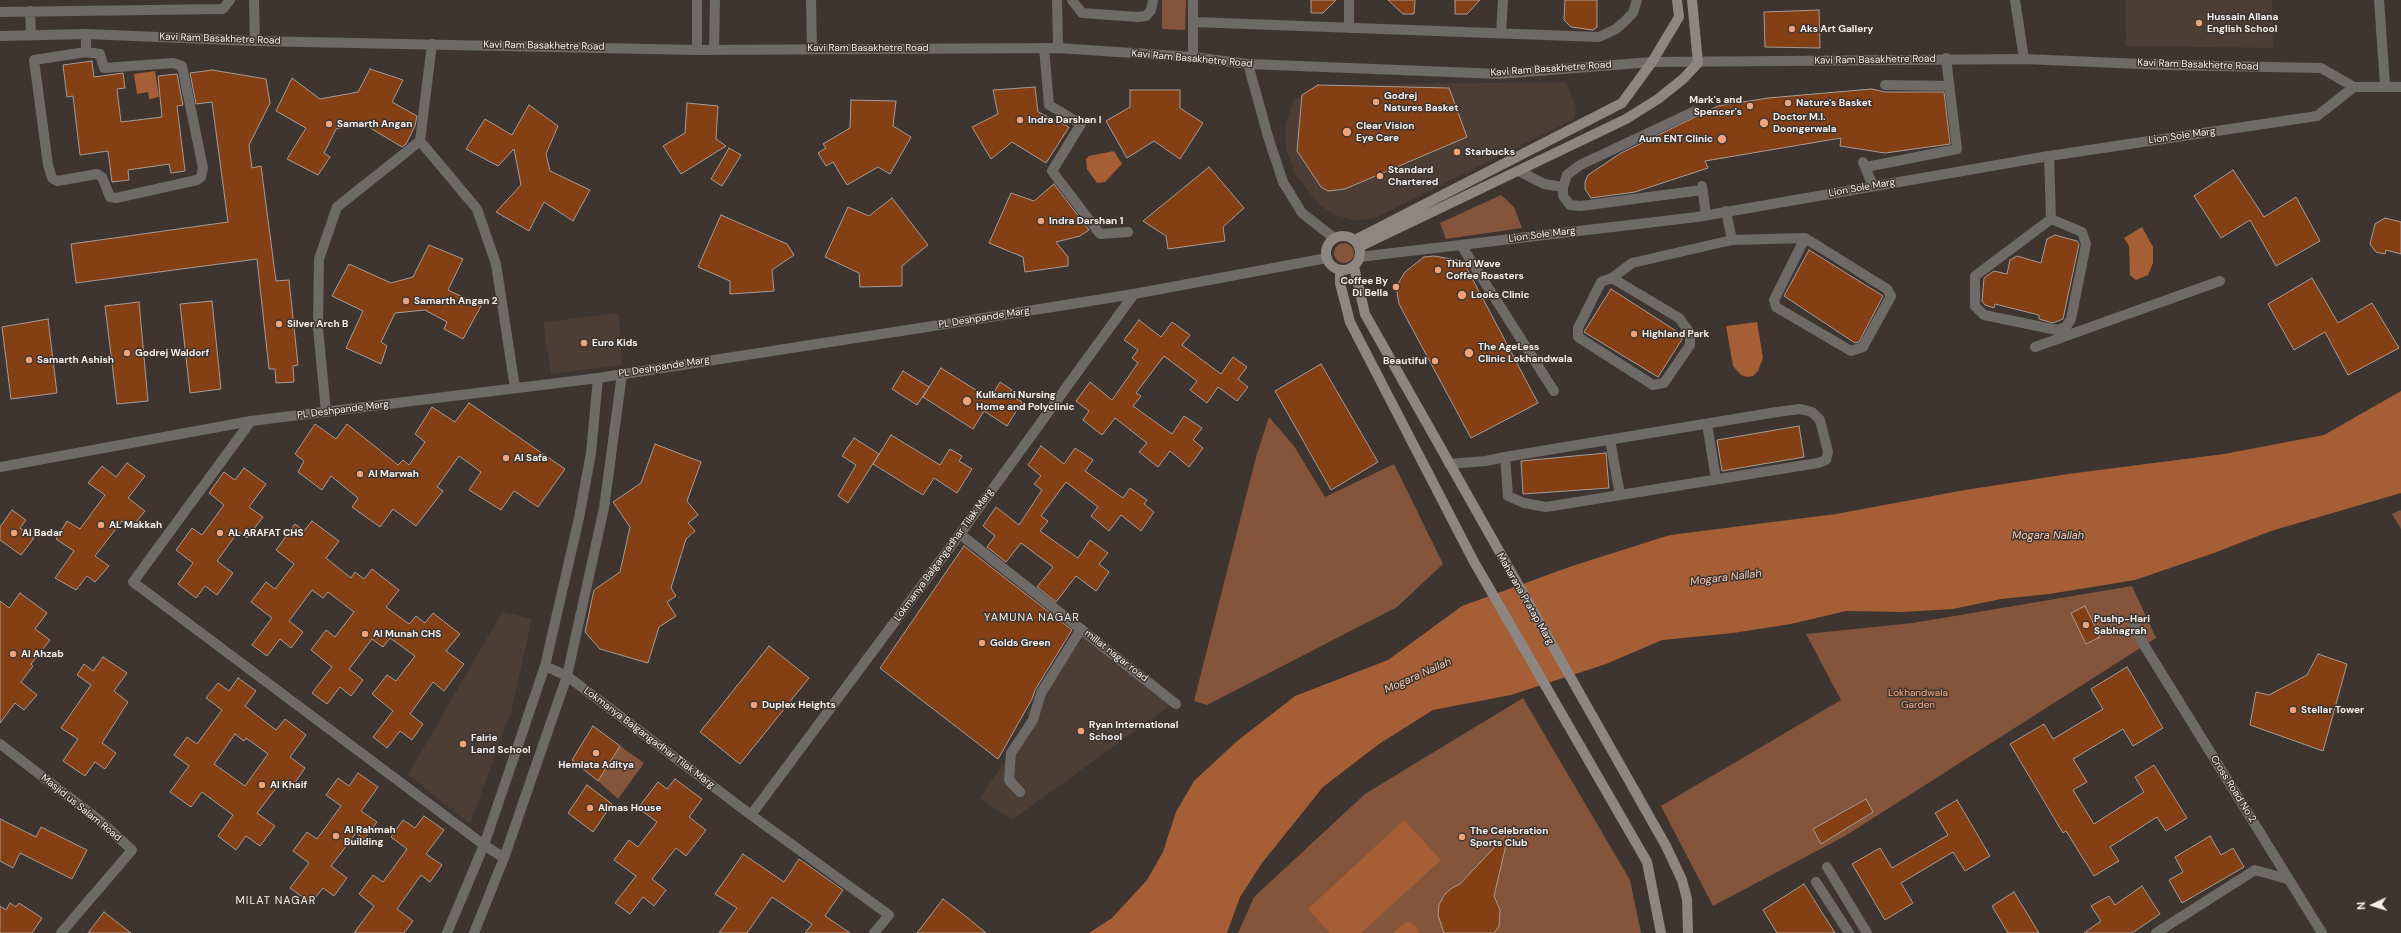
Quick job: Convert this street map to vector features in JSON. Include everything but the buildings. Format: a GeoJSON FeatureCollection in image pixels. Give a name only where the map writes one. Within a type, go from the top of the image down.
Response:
{"type":"FeatureCollection","features":[{"type":"Feature","properties":{"kind":"main road"},"geometry":{"type":"LineString","coordinates":[[1357,244],[1622,103],[1652,62],[1679,17],[1677,0]]}},
{"type":"Feature","properties":{"kind":"main road"},"geometry":{"type":"LineString","coordinates":[[1357,244],[1519,171],[1626,119],[1658,99],[1683,79],[1698,63],[1692,0]]}},
{"type":"Feature","properties":{"kind":"main road"},"geometry":{"type":"LineString","coordinates":[[1348,236],[1357,244],[1360,258],[1354,266],[1340,270],[1331,265],[1327,258],[1326,251],[1334,238],[1348,236]]}},
{"type":"Feature","properties":{"kind":"main road","name":"Maharana Pratap Marg"},"geometry":{"type":"LineString","coordinates":[[1354,266],[1365,314],[1493,544],[1666,846],[1682,880],[1689,911],[1688,933]]}},
{"type":"Feature","properties":{"kind":"main road"},"geometry":{"type":"LineString","coordinates":[[1340,270],[1340,283],[1350,322],[1473,560],[1647,862],[1661,933]]}},
{"type":"Feature","properties":{"kind":"street"},"geometry":{"type":"LineString","coordinates":[[0,12],[223,9],[230,0]]}},
{"type":"Feature","properties":{"kind":"street"},"geometry":{"type":"LineString","coordinates":[[254,0],[255,41]]}},
{"type":"Feature","properties":{"kind":"street"},"geometry":{"type":"LineString","coordinates":[[697,0],[697,50]]}},
{"type":"Feature","properties":{"kind":"street"},"geometry":{"type":"LineString","coordinates":[[714,49],[715,0]]}},
{"type":"Feature","properties":{"kind":"street"},"geometry":{"type":"LineString","coordinates":[[811,0],[812,48]]}},
{"type":"Feature","properties":{"kind":"street"},"geometry":{"type":"LineString","coordinates":[[1057,0],[1058,48]]}},
{"type":"Feature","properties":{"kind":"street"},"geometry":{"type":"LineString","coordinates":[[1072,0],[1082,13],[1138,17],[1146,16],[1152,10],[1153,0]]}},
{"type":"Feature","properties":{"kind":"street"},"geometry":{"type":"LineString","coordinates":[[1193,0],[1193,57]]}},
{"type":"Feature","properties":{"kind":"street"},"geometry":{"type":"LineString","coordinates":[[1349,0],[1349,28]]}},
{"type":"Feature","properties":{"kind":"street"},"geometry":{"type":"LineString","coordinates":[[1501,33],[1502,0]]}},
{"type":"Feature","properties":{"kind":"street"},"geometry":{"type":"LineString","coordinates":[[1193,22],[1599,37],[1616,29],[1629,17],[1637,6],[1637,0]]}},
{"type":"Feature","properties":{"kind":"street"},"geometry":{"type":"LineString","coordinates":[[2016,0],[2024,59]]}},
{"type":"Feature","properties":{"kind":"street"},"geometry":{"type":"LineString","coordinates":[[2379,0],[2385,85]]}},
{"type":"Feature","properties":{"kind":"street"},"geometry":{"type":"LineString","coordinates":[[30,11],[31,35]]}},
{"type":"Feature","properties":{"kind":"street"},"geometry":{"type":"LineString","coordinates":[[86,34],[86,52]]}},
{"type":"Feature","properties":{"kind":"street","name":"Kavi Ram Basakhetre Road"},"geometry":{"type":"LineString","coordinates":[[0,36],[86,34],[255,41],[697,50],[812,48],[1058,48],[1193,57],[1248,64],[1500,74],[1652,62],[1698,63],[1946,58],[2024,59],[2165,65],[2322,68],[2354,87]]}},
{"type":"Feature","properties":{"kind":"street"},"geometry":{"type":"LineString","coordinates":[[326,412],[318,328],[319,259],[337,207],[420,141],[432,44]]}},
{"type":"Feature","properties":{"kind":"street"},"geometry":{"type":"LineString","coordinates":[[1044,48],[1049,106],[1081,124],[1052,170],[1100,234],[1128,232]]}},
{"type":"Feature","properties":{"kind":"street"},"geometry":{"type":"LineString","coordinates":[[86,52],[100,54],[104,68],[173,63],[182,66],[203,168],[201,177],[197,180],[116,198],[110,197],[102,177],[97,174],[57,181],[52,178],[48,165],[34,60],[86,52]]}},
{"type":"Feature","properties":{"kind":"street"},"geometry":{"type":"LineString","coordinates":[[1873,186],[1865,164],[1957,149],[1946,58]]}},
{"type":"Feature","properties":{"kind":"street"},"geometry":{"type":"LineString","coordinates":[[1248,64],[1268,140],[1283,182],[1302,213],[1334,238]]}},
{"type":"Feature","properties":{"kind":"street"},"geometry":{"type":"LineString","coordinates":[[1885,85],[1949,86]]}},
{"type":"Feature","properties":{"kind":"street"},"geometry":{"type":"LineString","coordinates":[[2354,87],[2400,85]]}},
{"type":"Feature","properties":{"kind":"street","name":"Lion Sole Marg"},"geometry":{"type":"LineString","coordinates":[[1360,258],[1706,215],[2050,156],[2317,116],[2354,87]]}},
{"type":"Feature","properties":{"kind":"street"},"geometry":{"type":"LineString","coordinates":[[1694,111],[1580,165],[1567,175],[1563,187],[1564,196],[1570,205],[1581,206],[1702,188],[1706,215]]}},
{"type":"Feature","properties":{"kind":"street"},"geometry":{"type":"LineString","coordinates":[[420,141],[477,209],[496,264],[515,388]]}},
{"type":"Feature","properties":{"kind":"street"},"geometry":{"type":"LineString","coordinates":[[2050,156],[2051,219]]}},
{"type":"Feature","properties":{"kind":"street"},"geometry":{"type":"LineString","coordinates":[[1519,171],[1544,184],[1563,187]]}},
{"type":"Feature","properties":{"kind":"street"},"geometry":{"type":"LineString","coordinates":[[1726,211],[1732,240]]}},
{"type":"Feature","properties":{"kind":"street"},"geometry":{"type":"LineString","coordinates":[[2051,219],[2082,232],[2086,244],[2071,319],[2066,327],[2057,330],[1984,315],[1975,306],[1974,276],[2051,219]]}},
{"type":"Feature","properties":{"kind":"street"},"geometry":{"type":"LineString","coordinates":[[1612,278],[1679,318],[1690,333],[1690,344],[1664,383],[1653,385],[1578,337],[1578,328],[1601,282],[1612,278],[1632,263],[1732,240],[1805,238],[1887,289],[1890,296],[1863,347],[1851,351],[1776,307],[1774,300],[1805,238]]}},
{"type":"Feature","properties":{"kind":"street"},"geometry":{"type":"LineString","coordinates":[[1461,245],[1554,391]]}},
{"type":"Feature","properties":{"kind":"street","name":"PL Deshpande Marg"},"geometry":{"type":"LineString","coordinates":[[0,467],[251,421],[598,378],[1134,294],[1327,258]]}},
{"type":"Feature","properties":{"kind":"street"},"geometry":{"type":"LineString","coordinates":[[2035,347],[2220,281]]}},
{"type":"Feature","properties":{"kind":"street","name":"Lokmanya Balgangadhar Tilak Marg"},"geometry":{"type":"LineString","coordinates":[[751,815],[960,534],[1134,294]]}},
{"type":"Feature","properties":{"kind":"street"},"geometry":{"type":"LineString","coordinates":[[474,933],[504,858],[567,676],[604,508],[622,374]]}},
{"type":"Feature","properties":{"kind":"street"},"geometry":{"type":"LineString","coordinates":[[447,933],[484,845],[545,666],[579,518],[591,453],[598,378]]}},
{"type":"Feature","properties":{"kind":"street"},"geometry":{"type":"LineString","coordinates":[[1449,464],[1505,457],[1800,409],[1812,412],[1820,420],[1828,452],[1826,460],[1818,463],[1546,506],[1524,503],[1508,496],[1505,457]]}},
{"type":"Feature","properties":{"kind":"street"},"geometry":{"type":"LineString","coordinates":[[251,421],[133,582],[484,845],[504,858]]}},
{"type":"Feature","properties":{"kind":"street"},"geometry":{"type":"LineString","coordinates":[[1707,424],[1716,479]]}},
{"type":"Feature","properties":{"kind":"street"},"geometry":{"type":"LineString","coordinates":[[1610,440],[1620,495]]}},
{"type":"Feature","properties":{"kind":"street","name":"millat nagar road"},"geometry":{"type":"LineString","coordinates":[[960,534],[1176,704]]}},
{"type":"Feature","properties":{"kind":"street","name":"Cross Road No 2"},"geometry":{"type":"LineString","coordinates":[[2134,626],[2144,645],[2287,879],[2322,933]]}},
{"type":"Feature","properties":{"kind":"street"},"geometry":{"type":"LineString","coordinates":[[1020,792],[1009,780],[1011,752],[1033,720],[1041,693],[1081,629]]}},
{"type":"Feature","properties":{"kind":"street","name":"Lokmanya Balgangadhar Tilak Marg"},"geometry":{"type":"LineString","coordinates":[[545,666],[567,676],[751,815],[889,915],[874,933]]}},
{"type":"Feature","properties":{"kind":"street","name":"Masjid us Salam Road"},"geometry":{"type":"LineString","coordinates":[[0,744],[99,820],[132,850],[61,933]]}},
{"type":"Feature","properties":{"kind":"street"},"geometry":{"type":"LineString","coordinates":[[1827,867],[1867,933]]}},
{"type":"Feature","properties":{"kind":"street"},"geometry":{"type":"LineString","coordinates":[[2156,933],[2255,870],[2287,879]]}},
{"type":"Feature","properties":{"kind":"street"},"geometry":{"type":"LineString","coordinates":[[1816,882],[1849,933]]}},
{"type":"Feature","properties":{"kind":"shaded area","name":"Hussain Allana English School"},"geometry":{"type":"Polygon","coordinates":[[[2125,0],[2272,0],[2273,48],[2126,46],[2125,0]]]}},
{"type":"Feature","properties":{"kind":"shaded area"},"geometry":{"type":"Polygon","coordinates":[[[1566,82],[1576,108],[1574,119],[1373,219],[1352,220],[1335,215],[1321,206],[1296,176],[1286,149],[1285,125],[1294,100],[1321,85],[1566,82]]]}},
{"type":"Feature","properties":{"kind":"shaded area","name":"Euro Kids"},"geometry":{"type":"Polygon","coordinates":[[[619,313],[622,365],[551,374],[543,322],[619,313]]]}},
{"type":"Feature","properties":{"kind":"shaded area","name":"Fairie Land School"},"geometry":{"type":"Polygon","coordinates":[[[502,612],[532,619],[511,712],[470,824],[408,775],[502,612]]]}},
{"type":"Feature","properties":{"kind":"shaded area","name":"Ryan International School"},"geometry":{"type":"Polygon","coordinates":[[[1086,634],[1171,705],[1012,820],[980,798],[1033,720],[1026,713],[1086,634]]]}},
{"type":"Feature","properties":{"kind":"green space"},"geometry":{"type":"Polygon","coordinates":[[[1162,0],[1186,0],[1185,30],[1162,29],[1162,0]]]}},
{"type":"Feature","properties":{"kind":"green space"},"geometry":{"type":"Polygon","coordinates":[[[1501,195],[1514,207],[1522,228],[1446,239],[1440,223],[1501,195]]]}},
{"type":"Feature","properties":{"kind":"green space"},"geometry":{"type":"Polygon","coordinates":[[[1344,243],[1351,246],[1354,253],[1351,260],[1344,263],[1337,260],[1334,253],[1337,246],[1344,243]]]}},
{"type":"Feature","properties":{"kind":"green space"},"geometry":{"type":"Polygon","coordinates":[[[1269,417],[1294,446],[1325,497],[1394,464],[1443,564],[1397,607],[1207,705],[1194,701],[1256,457],[1269,417]]]}},
{"type":"Feature","properties":{"kind":"green space"},"geometry":{"type":"Polygon","coordinates":[[[2401,510],[2401,529],[2392,514],[2401,510]]]}},
{"type":"Feature","properties":{"kind":"green space","name":"Lokhandwala Garden"},"geometry":{"type":"Polygon","coordinates":[[[2132,586],[2156,638],[1845,836],[1713,906],[1661,806],[1841,700],[1806,634],[1913,623],[2132,586]]]}},
{"type":"Feature","properties":{"kind":"green space","name":"The Celebration Sports Club"},"geometry":{"type":"Polygon","coordinates":[[[1523,698],[1630,880],[1641,933],[1238,933],[1254,897],[1365,794],[1523,698]]]}},
{"type":"Feature","properties":{"kind":"green space"},"geometry":{"type":"Polygon","coordinates":[[[620,746],[644,763],[618,799],[598,781],[620,746]]]}},
{"type":"Feature","properties":{"kind":"water"},"geometry":{"type":"Polygon","coordinates":[[[155,71],[159,97],[149,99],[148,92],[137,94],[134,74],[155,71]]]}},
{"type":"Feature","properties":{"kind":"water"},"geometry":{"type":"Polygon","coordinates":[[[1114,151],[1122,164],[1105,182],[1097,183],[1087,169],[1086,159],[1089,156],[1114,151]]]}},
{"type":"Feature","properties":{"kind":"water"},"geometry":{"type":"Polygon","coordinates":[[[2142,227],[2153,247],[2153,263],[2148,275],[2136,280],[2130,275],[2129,246],[2124,238],[2142,227]]]}},
{"type":"Feature","properties":{"kind":"water"},"geometry":{"type":"Polygon","coordinates":[[[1757,322],[1763,358],[1758,371],[1753,376],[1747,377],[1741,375],[1733,366],[1726,326],[1757,322]]]}},
{"type":"Feature","properties":{"kind":"water","name":"Mogara Nallah"},"geometry":{"type":"Polygon","coordinates":[[[2401,391],[2401,493],[2271,531],[2214,553],[2135,580],[2049,594],[2001,599],[1953,609],[1902,612],[1846,611],[1791,624],[1733,633],[1662,640],[1606,664],[1511,695],[1433,710],[1379,744],[1323,787],[1262,863],[1240,897],[1227,933],[1089,933],[1112,918],[1147,880],[1163,852],[1176,812],[1194,781],[1236,742],[1295,696],[1388,660],[1462,606],[1572,566],[1670,535],[1836,514],[1965,490],[2068,474],[2224,454],[2324,435],[2401,391]]]}},
{"type":"Feature","properties":{"kind":"water"},"geometry":{"type":"Polygon","coordinates":[[[1404,820],[1441,860],[1361,933],[1330,933],[1308,909],[1404,820]]]}},
{"type":"Feature","properties":{"kind":"water"},"geometry":{"type":"Polygon","coordinates":[[[1408,922],[1417,927],[1419,933],[1394,933],[1399,927],[1408,922]]]}},
{"type":"Feature","properties":{"kind":"place","name":"Hussain Allana English School"},"geometry":{"type":"Point","coordinates":[2199,23]}},
{"type":"Feature","properties":{"kind":"place","name":"Aks Art Gallery"},"geometry":{"type":"Point","coordinates":[1792,29]}},
{"type":"Feature","properties":{"kind":"place","name":"Godrej Natures Basket"},"geometry":{"type":"Point","coordinates":[1376,102]}},
{"type":"Feature","properties":{"kind":"place","name":"Nature's Basket"},"geometry":{"type":"Point","coordinates":[1788,103]}},
{"type":"Feature","properties":{"kind":"place","name":"Mark's and Spencer's"},"geometry":{"type":"Point","coordinates":[1750,106]}},
{"type":"Feature","properties":{"kind":"place","name":"Indra Darshan I"},"geometry":{"type":"Point","coordinates":[1020,120]}},
{"type":"Feature","properties":{"kind":"place","name":"Doctor M.I. Doongerwala"},"geometry":{"type":"Point","coordinates":[1764,123]}},
{"type":"Feature","properties":{"kind":"place","name":"Samarth Angan"},"geometry":{"type":"Point","coordinates":[329,124]}},
{"type":"Feature","properties":{"kind":"place","name":"Clear Vision Eye Care"},"geometry":{"type":"Point","coordinates":[1347,132]}},
{"type":"Feature","properties":{"kind":"place","name":"Aum ENT Clinic"},"geometry":{"type":"Point","coordinates":[1722,139]}},
{"type":"Feature","properties":{"kind":"place","name":"Starbucks"},"geometry":{"type":"Point","coordinates":[1457,152]}},
{"type":"Feature","properties":{"kind":"place","name":"Standard Chartered"},"geometry":{"type":"Point","coordinates":[1380,176]}},
{"type":"Feature","properties":{"kind":"place","name":"Indra Darshan 1"},"geometry":{"type":"Point","coordinates":[1041,221]}},
{"type":"Feature","properties":{"kind":"place","name":"Third Wave Coffee Roasters"},"geometry":{"type":"Point","coordinates":[1438,270]}},
{"type":"Feature","properties":{"kind":"place","name":"Coffee By Di Bella"},"geometry":{"type":"Point","coordinates":[1396,287]}},
{"type":"Feature","properties":{"kind":"place","name":"Looks Clinic"},"geometry":{"type":"Point","coordinates":[1462,295]}},
{"type":"Feature","properties":{"kind":"place","name":"Samarth Angan 2"},"geometry":{"type":"Point","coordinates":[406,301]}},
{"type":"Feature","properties":{"kind":"place","name":"Silver Arch B"},"geometry":{"type":"Point","coordinates":[279,324]}},
{"type":"Feature","properties":{"kind":"place","name":"Highland Park"},"geometry":{"type":"Point","coordinates":[1634,334]}},
{"type":"Feature","properties":{"kind":"place","name":"Euro Kids"},"geometry":{"type":"Point","coordinates":[584,343]}},
{"type":"Feature","properties":{"kind":"place","name":"Godrej Waldorf"},"geometry":{"type":"Point","coordinates":[127,353]}},
{"type":"Feature","properties":{"kind":"place","name":"The AgeLess Clinic Lokhandwala"},"geometry":{"type":"Point","coordinates":[1469,353]}},
{"type":"Feature","properties":{"kind":"place","name":"Samarth Ashish"},"geometry":{"type":"Point","coordinates":[29,360]}},
{"type":"Feature","properties":{"kind":"place","name":"Beautiful"},"geometry":{"type":"Point","coordinates":[1435,361]}},
{"type":"Feature","properties":{"kind":"place","name":"Kulkarni Nursing Home and Polyclinic"},"geometry":{"type":"Point","coordinates":[967,401]}},
{"type":"Feature","properties":{"kind":"place","name":"Al Safa"},"geometry":{"type":"Point","coordinates":[506,458]}},
{"type":"Feature","properties":{"kind":"place","name":"Al Marwah"},"geometry":{"type":"Point","coordinates":[360,474]}},
{"type":"Feature","properties":{"kind":"place","name":"AL Makkah"},"geometry":{"type":"Point","coordinates":[101,525]}},
{"type":"Feature","properties":{"kind":"place","name":"Al Badar"},"geometry":{"type":"Point","coordinates":[14,533]}},
{"type":"Feature","properties":{"kind":"place","name":"AL ARAFAT CHS"},"geometry":{"type":"Point","coordinates":[220,533]}},
{"type":"Feature","properties":{"kind":"place","name":"Pushp-Hari Sabhagrah"},"geometry":{"type":"Point","coordinates":[2086,625]}},
{"type":"Feature","properties":{"kind":"place","name":"Al Munah CHS"},"geometry":{"type":"Point","coordinates":[365,634]}},
{"type":"Feature","properties":{"kind":"place","name":"Golds Green"},"geometry":{"type":"Point","coordinates":[982,643]}},
{"type":"Feature","properties":{"kind":"place","name":"Al Ahzab"},"geometry":{"type":"Point","coordinates":[13,654]}},
{"type":"Feature","properties":{"kind":"place","name":"Duplex Heights"},"geometry":{"type":"Point","coordinates":[754,705]}},
{"type":"Feature","properties":{"kind":"place","name":"Stellar Tower"},"geometry":{"type":"Point","coordinates":[2293,710]}},
{"type":"Feature","properties":{"kind":"place","name":"Ryan International School"},"geometry":{"type":"Point","coordinates":[1081,731]}},
{"type":"Feature","properties":{"kind":"place","name":"Fairie Land School"},"geometry":{"type":"Point","coordinates":[463,744]}},
{"type":"Feature","properties":{"kind":"place","name":"Hemlata Aditya"},"geometry":{"type":"Point","coordinates":[596,753]}},
{"type":"Feature","properties":{"kind":"place","name":"Al Khaif"},"geometry":{"type":"Point","coordinates":[262,785]}},
{"type":"Feature","properties":{"kind":"place","name":"Almas House"},"geometry":{"type":"Point","coordinates":[590,808]}},
{"type":"Feature","properties":{"kind":"place","name":"Al Rahmah Building"},"geometry":{"type":"Point","coordinates":[336,836]}},
{"type":"Feature","properties":{"kind":"place","name":"The Celebration Sports Club"},"geometry":{"type":"Point","coordinates":[1462,837]}},
{"type":"Feature","properties":{"kind":"district","name":"YAMUNA NAGAR"},"geometry":{"type":"Point","coordinates":[1032,618]}},
{"type":"Feature","properties":{"kind":"district","name":"MILAT NAGAR"},"geometry":{"type":"Point","coordinates":[276,901]}}]}
